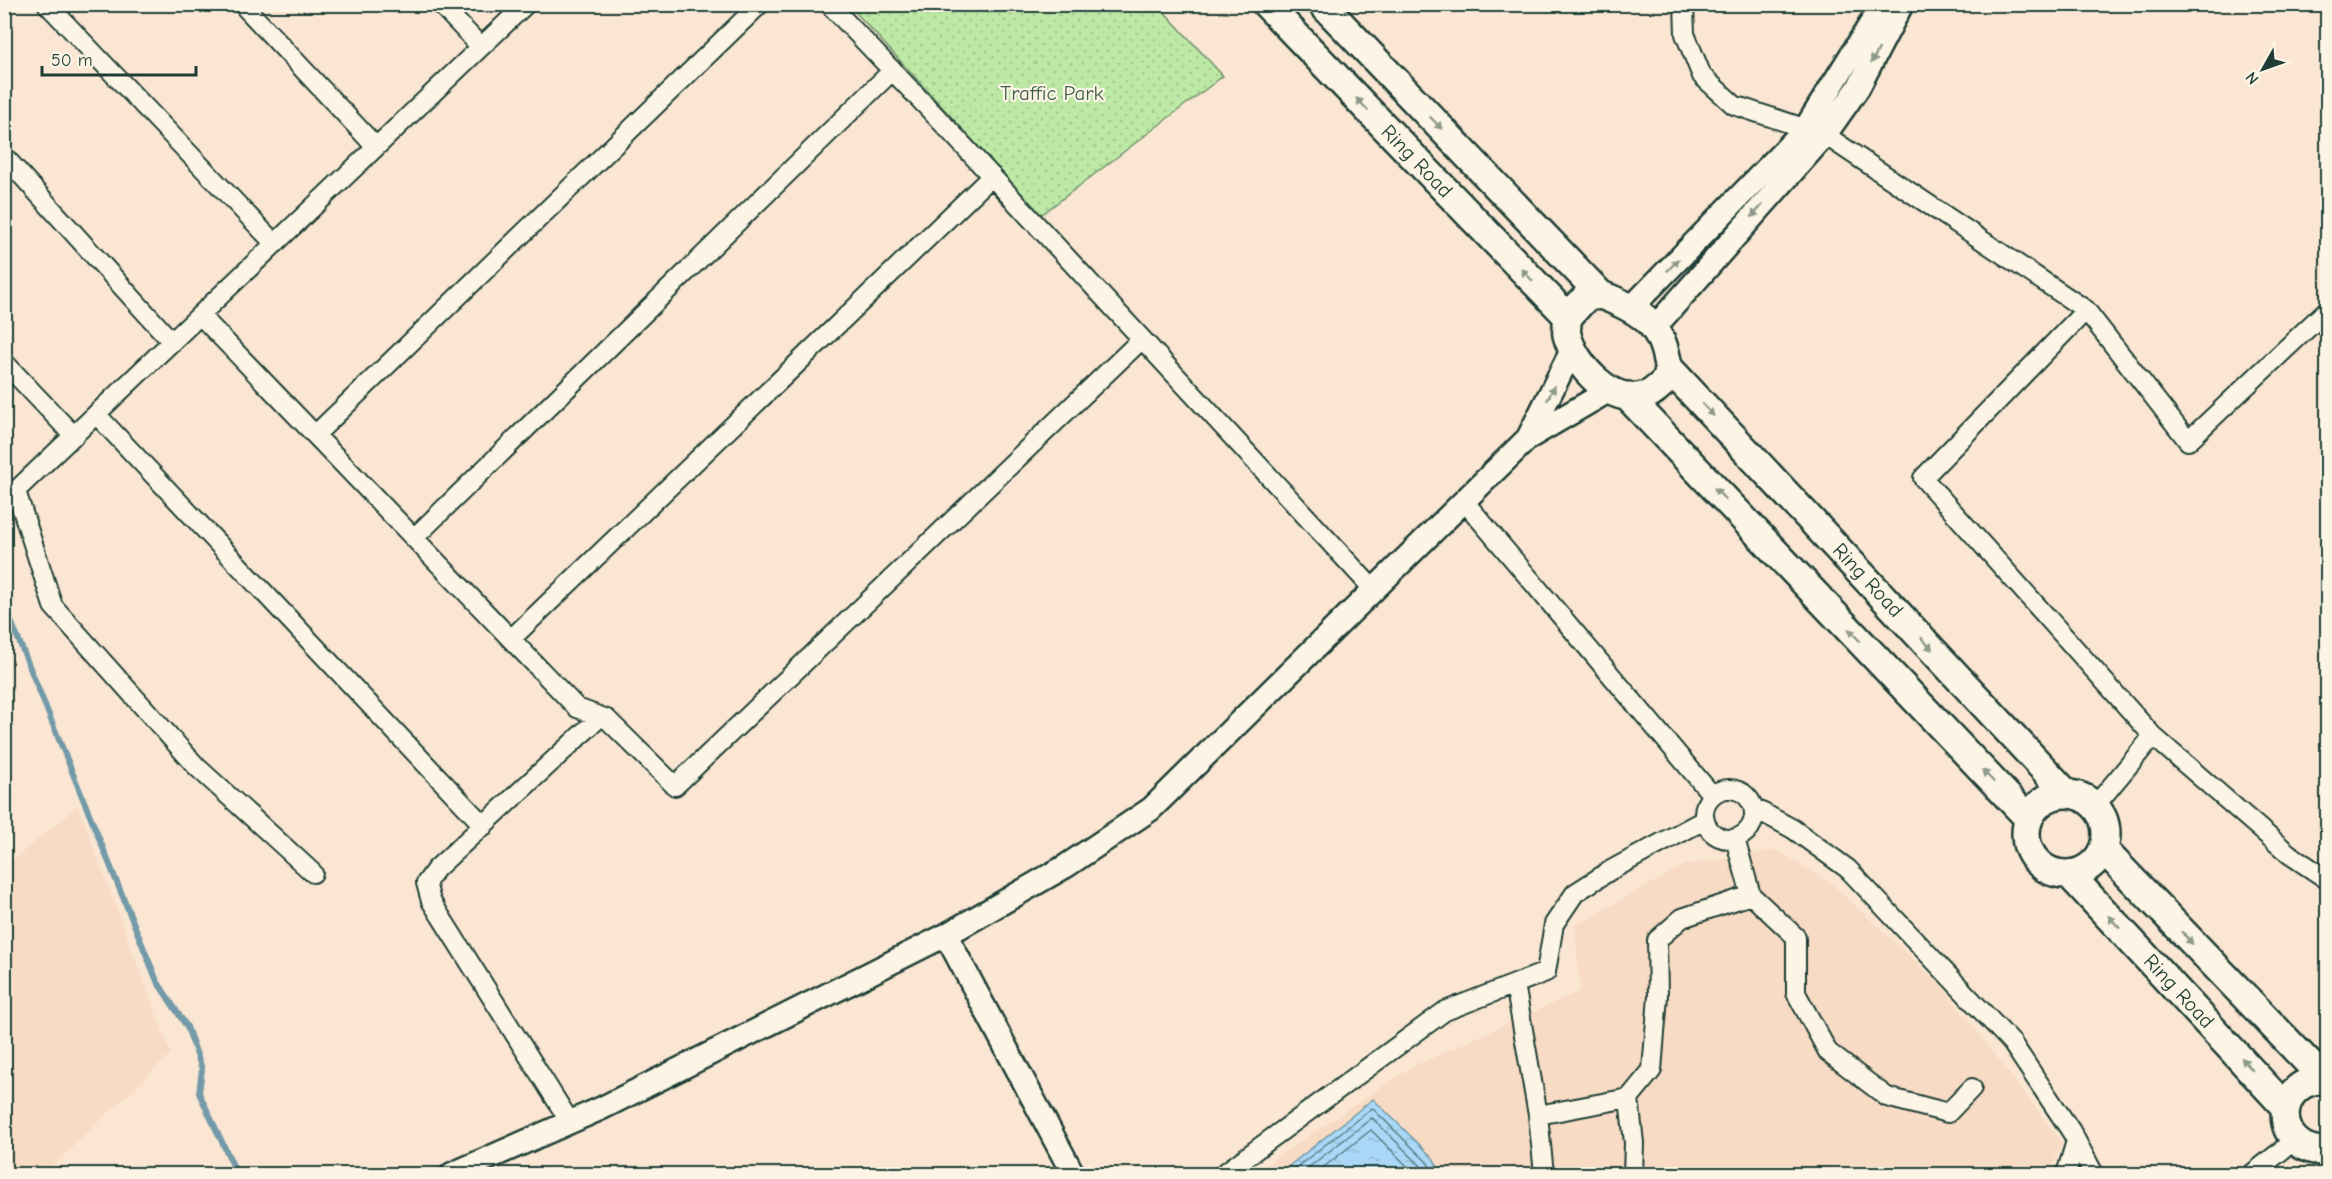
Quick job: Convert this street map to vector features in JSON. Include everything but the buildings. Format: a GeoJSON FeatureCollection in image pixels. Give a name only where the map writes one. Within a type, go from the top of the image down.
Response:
{"type":"FeatureCollection","features":[{"type":"Feature","properties":{"kind":"main road","name":"Ring Road"},"geometry":{"type":"LineString","coordinates":[[1266,4],[1568,317]]}},
{"type":"Feature","properties":{"kind":"main road","name":"Ring Road"},"geometry":{"type":"LineString","coordinates":[[1323,4],[1601,295]]}},
{"type":"Feature","properties":{"kind":"main road"},"geometry":{"type":"LineString","coordinates":[[1618,393],[1647,395],[1669,378],[1668,356],[1645,315],[1632,307],[1601,295],[1586,297],[1568,317],[1567,335],[1590,374],[1618,393],[2029,819]]}},
{"type":"Feature","properties":{"kind":"main road","name":"Ring Road"},"geometry":{"type":"LineString","coordinates":[[1668,367],[2067,794]]}},
{"type":"Feature","properties":{"kind":"main road"},"geometry":{"type":"LineString","coordinates":[[2067,794],[2082,797],[2095,806],[2104,819],[2107,838],[2104,850],[2096,862],[2082,872],[2070,874],[2051,872],[2040,865],[2029,850],[2026,836],[2029,819],[2037,806],[2051,797],[2067,794]]}},
{"type":"Feature","properties":{"kind":"main road","name":"Ring Road"},"geometry":{"type":"LineString","coordinates":[[2104,850],[2326,1079]]}},
{"type":"Feature","properties":{"kind":"main road","name":"Ring Road"},"geometry":{"type":"LineString","coordinates":[[2070,874],[2286,1108]]}},
{"type":"Feature","properties":{"kind":"main road"},"geometry":{"type":"LineString","coordinates":[[2326,1079],[2308,1081],[2289,1096],[2286,1108],[2286,1129],[2295,1140],[2309,1150],[2327,1152]]}},
{"type":"Feature","properties":{"kind":"street"},"geometry":{"type":"LineString","coordinates":[[47,4],[275,244]]}},
{"type":"Feature","properties":{"kind":"street"},"geometry":{"type":"LineString","coordinates":[[242,4],[376,147]]}},
{"type":"Feature","properties":{"kind":"street"},"geometry":{"type":"LineString","coordinates":[[440,4],[481,47]]}},
{"type":"Feature","properties":{"kind":"street"},"geometry":{"type":"LineString","coordinates":[[313,873],[196,767],[53,606],[10,496],[526,4]]}},
{"type":"Feature","properties":{"kind":"street"},"geometry":{"type":"LineString","coordinates":[[315,435],[760,4]]}},
{"type":"Feature","properties":{"kind":"street"},"geometry":{"type":"LineString","coordinates":[[830,4],[1374,590]]}},
{"type":"Feature","properties":{"kind":"street"},"geometry":{"type":"LineString","coordinates":[[1684,4],[1685,34],[1702,76],[1734,105],[1815,132],[2086,310],[2188,441],[2328,309]]}},
{"type":"Feature","properties":{"kind":"street"},"geometry":{"type":"LineString","coordinates":[[1654,328],[1815,132],[1883,4]]}},
{"type":"Feature","properties":{"kind":"street"},"geometry":{"type":"LineString","coordinates":[[1632,307],[1858,88],[1902,4]]}},
{"type":"Feature","properties":{"kind":"street"},"geometry":{"type":"LineString","coordinates":[[414,538],[892,70]]}},
{"type":"Feature","properties":{"kind":"street"},"geometry":{"type":"LineString","coordinates":[[4,156],[172,342]]}},
{"type":"Feature","properties":{"kind":"street"},"geometry":{"type":"LineString","coordinates":[[511,639],[992,176]]}},
{"type":"Feature","properties":{"kind":"street"},"geometry":{"type":"LineString","coordinates":[[2086,310],[1923,478],[2153,736],[2289,854],[2328,880]]}},
{"type":"Feature","properties":{"kind":"street"},"geometry":{"type":"LineString","coordinates":[[200,315],[577,708],[606,719],[675,786],[1142,339]]}},
{"type":"Feature","properties":{"kind":"street"},"geometry":{"type":"LineString","coordinates":[[1528,438],[1573,348]]}},
{"type":"Feature","properties":{"kind":"street"},"geometry":{"type":"LineString","coordinates":[[4,363],[74,436]]}},
{"type":"Feature","properties":{"kind":"street"},"geometry":{"type":"LineString","coordinates":[[452,1174],[570,1122],[946,935],[1066,866],[1151,809],[1528,438],[1618,393]]}},
{"type":"Feature","properties":{"kind":"street"},"geometry":{"type":"LineString","coordinates":[[96,414],[484,826]]}},
{"type":"Feature","properties":{"kind":"street"},"geometry":{"type":"LineString","coordinates":[[1464,501],[1712,795]]}},
{"type":"Feature","properties":{"kind":"street"},"geometry":{"type":"LineString","coordinates":[[570,1122],[431,901],[426,883],[436,869],[600,717]]}},
{"type":"Feature","properties":{"kind":"street"},"geometry":{"type":"LineString","coordinates":[[2095,806],[2153,736]]}},
{"type":"Feature","properties":{"kind":"street"},"geometry":{"type":"LineString","coordinates":[[1723,789],[1735,789],[1749,798],[1754,808],[1751,828],[1735,839],[1716,836],[1704,820],[1704,810],[1712,795],[1723,789]]}},
{"type":"Feature","properties":{"kind":"street"},"geometry":{"type":"LineString","coordinates":[[1754,808],[1793,829],[1848,869],[2012,1043],[2076,1141],[2094,1174]]}},
{"type":"Feature","properties":{"kind":"street"},"geometry":{"type":"LineString","coordinates":[[1223,1174],[1445,1011],[1546,972],[1554,924],[1575,893],[1611,870],[1704,820]]}},
{"type":"Feature","properties":{"kind":"street"},"geometry":{"type":"LineString","coordinates":[[1735,839],[1751,895],[1796,937],[1796,993],[1828,1052],[1887,1097],[1948,1113],[1972,1088]]}},
{"type":"Feature","properties":{"kind":"street"},"geometry":{"type":"LineString","coordinates":[[1538,1115],[1629,1098],[1652,1070],[1658,996],[1657,940],[1682,918],[1751,895]]}},
{"type":"Feature","properties":{"kind":"street"},"geometry":{"type":"LineString","coordinates":[[946,935],[1072,1174]]}},
{"type":"Feature","properties":{"kind":"street"},"geometry":{"type":"LineString","coordinates":[[1515,984],[1538,1115],[1544,1174]]}},
{"type":"Feature","properties":{"kind":"street"},"geometry":{"type":"LineString","coordinates":[[1629,1098],[1634,1143],[1633,1174]]}},
{"type":"Feature","properties":{"kind":"street"},"geometry":{"type":"LineString","coordinates":[[2252,1174],[2295,1140]]}},
{"type":"Feature","properties":{"kind":"street"},"geometry":{"type":"LineString","coordinates":[[2066,1174],[2076,1141]]}},
{"type":"Feature","properties":{"kind":"shaded area"},"geometry":{"type":"Polygon","coordinates":[[[78,806],[171,1054],[43,1174],[5,1174],[5,867],[78,806]]]}},
{"type":"Feature","properties":{"kind":"shaded area"},"geometry":{"type":"Polygon","coordinates":[[[1777,850],[1834,886],[1942,986],[2062,1143],[2050,1174],[1252,1174],[1410,1068],[1580,991],[1575,926],[1685,865],[1777,850]]]}},
{"type":"Feature","properties":{"kind":"green space","name":"Traffic Park"},"geometry":{"type":"Polygon","coordinates":[[[849,5],[1158,5],[1223,76],[1041,215],[849,5]]]}},
{"type":"Feature","properties":{"kind":"water"},"geometry":{"type":"Polygon","coordinates":[[[1373,1099],[1433,1158],[1441,1174],[1279,1174],[1373,1099]]]}},
{"type":"Feature","properties":{"kind":"waterway"},"geometry":{"type":"LineString","coordinates":[[4,604],[157,981],[187,1027],[202,1069],[199,1093],[237,1174]]}}]}
